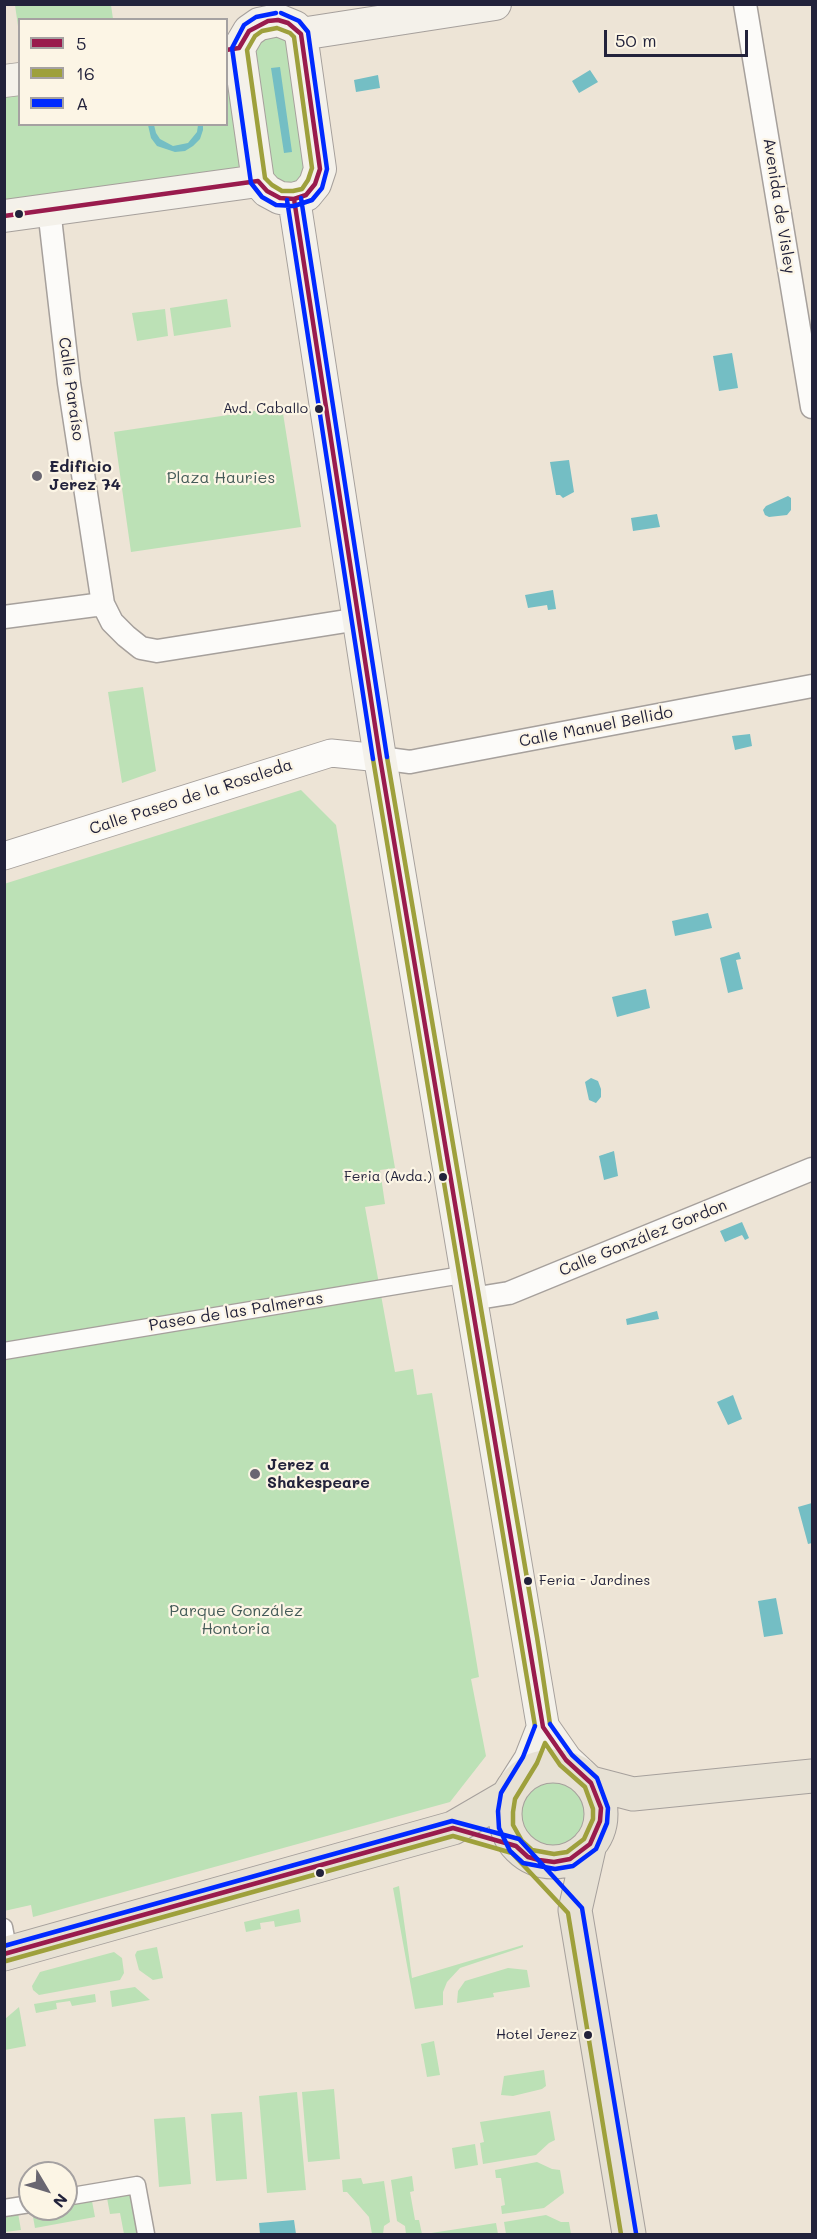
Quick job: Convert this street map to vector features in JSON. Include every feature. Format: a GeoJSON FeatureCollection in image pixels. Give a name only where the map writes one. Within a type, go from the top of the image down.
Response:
{"type":"FeatureCollection","features":[{"type":"Feature","properties":{"kind":"main road"},"geometry":{"type":"LineString","coordinates":[[301,34],[495,4]]}},
{"type":"Feature","properties":{"kind":"main road"},"geometry":{"type":"LineString","coordinates":[[267,13],[288,23],[301,34],[320,168],[315,184],[306,195],[294,199],[280,198],[267,191],[258,181],[233,49],[267,13]]}},
{"type":"Feature","properties":{"kind":"main road"},"geometry":{"type":"LineString","coordinates":[[4,216],[258,181]]}},
{"type":"Feature","properties":{"kind":"main road"},"geometry":{"type":"LineString","coordinates":[[294,199],[380,758],[543,1727],[566,1760],[586,1779],[601,1808],[600,1821],[593,1839],[575,1910],[629,2235]]}},
{"type":"Feature","properties":{"kind":"main road"},"geometry":{"type":"LineString","coordinates":[[543,1727],[530,1760],[512,1789],[505,1812],[506,1827],[522,1851],[575,1910]]}},
{"type":"Feature","properties":{"kind":"main road"},"geometry":{"type":"LineString","coordinates":[[6,1945],[453,1828],[512,1789],[529,1772],[544,1767],[559,1766],[586,1779],[633,1794],[813,1776]]}},
{"type":"Feature","properties":{"kind":"main road"},"geometry":{"type":"LineString","coordinates":[[453,1828],[554,1862],[570,1859],[593,1839],[635,1814],[813,1795]]}},
{"type":"Feature","properties":{"kind":"street","name":"Avenida de Visley"},"geometry":{"type":"LineString","coordinates":[[745,4],[813,407]]}},
{"type":"Feature","properties":{"kind":"street","name":"Calle Paraíso"},"geometry":{"type":"LineString","coordinates":[[49,209],[69,383],[103,604],[112,622],[141,648],[157,651],[359,619]]}},
{"type":"Feature","properties":{"kind":"street"},"geometry":{"type":"LineString","coordinates":[[4,617],[103,604]]}},
{"type":"Feature","properties":{"kind":"street","name":"Calle Manuel Bellido"},"geometry":{"type":"LineString","coordinates":[[380,758],[410,762],[813,686]]}},
{"type":"Feature","properties":{"kind":"street","name":"Calle Paseo de la Rosaleda"},"geometry":{"type":"LineString","coordinates":[[4,856],[331,753],[380,758]]}},
{"type":"Feature","properties":{"kind":"street","name":"Calle González Gordon"},"geometry":{"type":"LineString","coordinates":[[470,1287],[509,1293],[813,1169]]}},
{"type":"Feature","properties":{"kind":"street","name":"Paseo de las Palmeras"},"geometry":{"type":"LineString","coordinates":[[4,1351],[470,1287]]}},
{"type":"Feature","properties":{"kind":"street"},"geometry":{"type":"LineString","coordinates":[[78,2195],[137,2185],[146,2235]]}},
{"type":"Feature","properties":{"kind":"green space"},"geometry":{"type":"Polygon","coordinates":[[[15,5],[111,5],[113,18],[18,18],[18,26],[15,5]]]}},
{"type":"Feature","properties":{"kind":"green space"},"geometry":{"type":"Polygon","coordinates":[[[271,35],[282,37],[288,42],[308,166],[301,181],[286,185],[273,176],[255,52],[259,42],[271,35]]]}},
{"type":"Feature","properties":{"kind":"green space"},"geometry":{"type":"Polygon","coordinates":[[[228,73],[242,169],[5,206],[4,91],[18,89],[18,126],[228,126],[228,73]]]}},
{"type":"Feature","properties":{"kind":"green space"},"geometry":{"type":"Polygon","coordinates":[[[227,299],[231,327],[174,336],[170,308],[227,299]]]}},
{"type":"Feature","properties":{"kind":"green space"},"geometry":{"type":"Polygon","coordinates":[[[165,309],[168,336],[137,341],[132,313],[165,309]]]}},
{"type":"Feature","properties":{"kind":"green space","name":"Plaza Hauries"},"geometry":{"type":"Polygon","coordinates":[[[282,407],[301,527],[131,552],[114,432],[282,407]]]}},
{"type":"Feature","properties":{"kind":"green space"},"geometry":{"type":"Polygon","coordinates":[[[143,687],[156,771],[122,783],[108,692],[143,687]]]}},
{"type":"Feature","properties":{"kind":"green space","name":"Parque González Hontoria"},"geometry":{"type":"Polygon","coordinates":[[[301,790],[336,825],[395,1168],[380,1170],[385,1204],[365,1207],[395,1372],[413,1369],[417,1395],[432,1393],[479,1677],[471,1679],[486,1756],[450,1802],[33,1917],[31,1905],[4,1911],[4,884],[301,790]]]}},
{"type":"Feature","properties":{"kind":"green space"},"geometry":{"type":"Polygon","coordinates":[[[552,1777],[566,1780],[578,1788],[586,1800],[589,1814],[586,1828],[578,1840],[566,1848],[552,1851],[538,1848],[526,1840],[518,1828],[515,1814],[518,1800],[526,1788],[538,1780],[552,1777]]]}},
{"type":"Feature","properties":{"kind":"green space"},"geometry":{"type":"Polygon","coordinates":[[[399,1886],[412,1978],[523,1945],[523,1947],[460,1968],[447,1982],[443,1992],[443,2005],[415,2009],[393,1888],[399,1886]]]}},
{"type":"Feature","properties":{"kind":"green space"},"geometry":{"type":"Polygon","coordinates":[[[299,1909],[301,1922],[275,1927],[274,1921],[260,1923],[261,1929],[246,1932],[244,1922],[299,1909]]]}},
{"type":"Feature","properties":{"kind":"green space"},"geometry":{"type":"Polygon","coordinates":[[[157,1947],[163,1978],[153,1980],[139,1970],[135,1955],[137,1951],[157,1947]]]}},
{"type":"Feature","properties":{"kind":"green space"},"geometry":{"type":"Polygon","coordinates":[[[114,1952],[122,1958],[124,1973],[120,1980],[39,1995],[33,1990],[32,1986],[40,1972],[114,1952]]]}},
{"type":"Feature","properties":{"kind":"green space"},"geometry":{"type":"Polygon","coordinates":[[[508,1968],[527,1970],[530,1987],[493,1993],[494,1997],[457,2003],[458,1991],[465,1981],[508,1968]]]}},
{"type":"Feature","properties":{"kind":"green space"},"geometry":{"type":"Polygon","coordinates":[[[135,1987],[150,2000],[112,2007],[110,1991],[135,1987]]]}},
{"type":"Feature","properties":{"kind":"green space"},"geometry":{"type":"Polygon","coordinates":[[[95,1994],[96,2002],[72,2006],[70,2001],[56,2003],[57,2009],[36,2013],[34,2004],[95,1994]]]}},
{"type":"Feature","properties":{"kind":"green space"},"geometry":{"type":"Polygon","coordinates":[[[19,2007],[26,2046],[5,2050],[5,2019],[19,2007]]]}},
{"type":"Feature","properties":{"kind":"green space"},"geometry":{"type":"Polygon","coordinates":[[[434,2041],[440,2075],[427,2077],[421,2044],[434,2041]]]}},
{"type":"Feature","properties":{"kind":"green space"},"geometry":{"type":"Polygon","coordinates":[[[544,2070],[546,2086],[542,2089],[513,2096],[501,2095],[504,2076],[544,2070]]]}},
{"type":"Feature","properties":{"kind":"green space"},"geometry":{"type":"Polygon","coordinates":[[[334,2089],[340,2159],[308,2162],[302,2092],[334,2089]]]}},
{"type":"Feature","properties":{"kind":"green space"},"geometry":{"type":"Polygon","coordinates":[[[297,2092],[306,2190],[267,2193],[259,2096],[297,2092]]]}},
{"type":"Feature","properties":{"kind":"green space"},"geometry":{"type":"Polygon","coordinates":[[[550,2111],[555,2140],[536,2155],[483,2164],[480,2143],[484,2142],[480,2122],[550,2111]]]}},
{"type":"Feature","properties":{"kind":"green space"},"geometry":{"type":"Polygon","coordinates":[[[242,2112],[247,2179],[216,2181],[211,2114],[242,2112]]]}},
{"type":"Feature","properties":{"kind":"green space"},"geometry":{"type":"Polygon","coordinates":[[[185,2117],[191,2184],[159,2187],[154,2119],[185,2117]]]}},
{"type":"Feature","properties":{"kind":"green space"},"geometry":{"type":"Polygon","coordinates":[[[475,2144],[478,2165],[455,2169],[452,2148],[475,2144]]]}},
{"type":"Feature","properties":{"kind":"green space"},"geometry":{"type":"Polygon","coordinates":[[[537,2162],[560,2170],[564,2193],[544,2208],[502,2214],[501,2206],[505,2205],[501,2178],[496,2178],[495,2170],[537,2162]]]}},
{"type":"Feature","properties":{"kind":"green space"},"geometry":{"type":"Polygon","coordinates":[[[412,2176],[414,2191],[410,2192],[415,2220],[419,2220],[422,2234],[406,2234],[405,2226],[397,2221],[391,2180],[412,2176]]]}},
{"type":"Feature","properties":{"kind":"green space"},"geometry":{"type":"Polygon","coordinates":[[[361,2178],[363,2184],[384,2181],[390,2222],[384,2226],[383,2234],[372,2234],[369,2217],[347,2192],[343,2192],[342,2180],[361,2178]]]}},
{"type":"Feature","properties":{"kind":"green space"},"geometry":{"type":"Polygon","coordinates":[[[131,2193],[138,2234],[124,2234],[120,2213],[110,2214],[107,2198],[131,2193]]]}},
{"type":"Feature","properties":{"kind":"green space"},"geometry":{"type":"Polygon","coordinates":[[[92,2201],[95,2217],[78,2220],[78,2203],[92,2201]]]}},
{"type":"Feature","properties":{"kind":"green space"},"geometry":{"type":"Polygon","coordinates":[[[18,2213],[21,2230],[5,2232],[5,2216],[18,2213]]]}},
{"type":"Feature","properties":{"kind":"green space"},"geometry":{"type":"Polygon","coordinates":[[[546,2215],[561,2222],[569,2222],[571,2234],[506,2234],[504,2222],[546,2215]]]}},
{"type":"Feature","properties":{"kind":"green space"},"geometry":{"type":"Polygon","coordinates":[[[34,2221],[73,2221],[35,2228],[34,2221]]]}},
{"type":"Feature","properties":{"kind":"green space"},"geometry":{"type":"Polygon","coordinates":[[[496,2223],[498,2234],[425,2234],[496,2223]]]}},
{"type":"Feature","properties":{"kind":"water"},"geometry":{"type":"Polygon","coordinates":[[[280,67],[292,152],[284,153],[271,68],[280,67]]]}},
{"type":"Feature","properties":{"kind":"water"},"geometry":{"type":"Polygon","coordinates":[[[590,70],[598,82],[579,93],[572,81],[590,70]]]}},
{"type":"Feature","properties":{"kind":"water"},"geometry":{"type":"Polygon","coordinates":[[[378,75],[380,88],[356,92],[354,80],[378,75]]]}},
{"type":"Feature","properties":{"kind":"water"},"geometry":{"type":"Polygon","coordinates":[[[148,126],[154,126],[160,139],[173,146],[188,143],[197,132],[198,126],[203,126],[200,139],[185,151],[175,152],[157,146],[151,138],[148,126]]]}},
{"type":"Feature","properties":{"kind":"water"},"geometry":{"type":"Polygon","coordinates":[[[732,353],[738,388],[719,391],[713,356],[732,353]]]}},
{"type":"Feature","properties":{"kind":"water"},"geometry":{"type":"Polygon","coordinates":[[[569,460],[574,492],[563,498],[556,495],[550,462],[569,460]]]}},
{"type":"Feature","properties":{"kind":"water"},"geometry":{"type":"Polygon","coordinates":[[[788,496],[791,498],[791,510],[787,515],[769,517],[765,515],[763,510],[766,506],[788,496]]]}},
{"type":"Feature","properties":{"kind":"water"},"geometry":{"type":"Polygon","coordinates":[[[657,514],[660,527],[633,531],[631,518],[657,514]]]}},
{"type":"Feature","properties":{"kind":"water"},"geometry":{"type":"Polygon","coordinates":[[[553,590],[556,609],[548,610],[547,605],[528,608],[525,595],[553,590]]]}},
{"type":"Feature","properties":{"kind":"water"},"geometry":{"type":"Polygon","coordinates":[[[750,734],[752,746],[735,750],[732,736],[750,734]]]}},
{"type":"Feature","properties":{"kind":"water"},"geometry":{"type":"Polygon","coordinates":[[[708,913],[712,928],[675,936],[672,921],[708,913]]]}},
{"type":"Feature","properties":{"kind":"water"},"geometry":{"type":"Polygon","coordinates":[[[739,952],[741,959],[736,960],[743,989],[728,993],[720,958],[739,952]]]}},
{"type":"Feature","properties":{"kind":"water"},"geometry":{"type":"Polygon","coordinates":[[[646,989],[650,1008],[617,1017],[612,997],[646,989]]]}},
{"type":"Feature","properties":{"kind":"water"},"geometry":{"type":"Polygon","coordinates":[[[591,1078],[598,1081],[601,1089],[601,1097],[596,1103],[589,1100],[585,1082],[591,1078]]]}},
{"type":"Feature","properties":{"kind":"water"},"geometry":{"type":"Polygon","coordinates":[[[614,1151],[618,1176],[604,1180],[599,1156],[614,1151]]]}},
{"type":"Feature","properties":{"kind":"water"},"geometry":{"type":"Polygon","coordinates":[[[742,1222],[749,1238],[745,1240],[742,1235],[725,1242],[720,1231],[742,1222]]]}},
{"type":"Feature","properties":{"kind":"water"},"geometry":{"type":"Polygon","coordinates":[[[657,1311],[659,1319],[627,1325],[626,1319],[657,1311]]]}},
{"type":"Feature","properties":{"kind":"water"},"geometry":{"type":"Polygon","coordinates":[[[733,1395],[742,1419],[728,1425],[717,1402],[733,1395]]]}},
{"type":"Feature","properties":{"kind":"water"},"geometry":{"type":"Polygon","coordinates":[[[812,1503],[812,1543],[808,1544],[798,1507],[812,1503]]]}},
{"type":"Feature","properties":{"kind":"water"},"geometry":{"type":"Polygon","coordinates":[[[776,1598],[783,1634],[764,1637],[758,1601],[776,1598]]]}},
{"type":"Feature","properties":{"kind":"water"},"geometry":{"type":"Polygon","coordinates":[[[294,2220],[296,2234],[260,2234],[259,2223],[294,2220]]]}},
{"type":"Feature","properties":{"kind":"transit line","name":"A"},"geometry":{"type":"LineString","coordinates":[[276,13],[256,17],[244,25],[232,48],[251,183],[262,197],[276,205],[294,206],[312,200],[322,188],[327,169],[308,32],[299,21],[281,13]]}},
{"type":"Feature","properties":{"kind":"transit line","name":"5"},"geometry":{"type":"LineString","coordinates":[[4,216],[258,181],[267,191],[280,198],[294,199],[306,195],[315,184],[320,169],[301,34],[288,23],[278,20],[268,21],[249,31],[239,48],[228,50]]}},
{"type":"Feature","properties":{"kind":"transit line","name":"16"},"geometry":{"type":"LineString","coordinates":[[277,28],[294,37],[312,168],[302,189],[293,191],[282,191],[265,178],[247,50],[255,36],[262,31],[277,28]]}},
{"type":"Feature","properties":{"kind":"transit line","name":"A"},"geometry":{"type":"LineString","coordinates":[[301,198],[387,757]]}},
{"type":"Feature","properties":{"kind":"transit line","name":"5"},"geometry":{"type":"LineString","coordinates":[[4,1954],[453,1828],[516,1846],[528,1857],[539,1860],[554,1862],[570,1859],[590,1844],[600,1821],[601,1808],[591,1783],[566,1760],[543,1727],[380,758],[294,199]]}},
{"type":"Feature","properties":{"kind":"transit line","name":"A"},"geometry":{"type":"LineString","coordinates":[[287,200],[373,759]]}},
{"type":"Feature","properties":{"kind":"transit line","name":"16"},"geometry":{"type":"LineString","coordinates":[[387,757],[550,1724]]}},
{"type":"Feature","properties":{"kind":"transit line","name":"16"},"geometry":{"type":"LineString","coordinates":[[373,759],[535,1726]]}},
{"type":"Feature","properties":{"kind":"transit line","name":"A"},"geometry":{"type":"LineString","coordinates":[[535,1726],[523,1757],[501,1793],[498,1811],[499,1828],[510,1851],[523,1863],[555,1869],[573,1866],[596,1849],[607,1823],[608,1808],[597,1778],[572,1755],[550,1724]]}},
{"type":"Feature","properties":{"kind":"transit line","name":"16"},"geometry":{"type":"LineString","coordinates":[[545,1743],[560,1765],[585,1787],[593,1809],[593,1819],[584,1839],[567,1852],[554,1854],[532,1850],[522,1841],[513,1825],[515,1799],[537,1763],[545,1743]]}},
{"type":"Feature","properties":{"kind":"transit line","name":"A"},"geometry":{"type":"LineString","coordinates":[[4,1946],[452,1821],[519,1839],[582,1908],[636,2233]]}},
{"type":"Feature","properties":{"kind":"transit line","name":"16"},"geometry":{"type":"LineString","coordinates":[[6,1961],[453,1836],[512,1853],[568,1913],[621,2234]]}},
{"type":"Feature","properties":{"kind":"place","name":"Avd. Caballo"},"geometry":{"type":"Point","coordinates":[319,409]}},
{"type":"Feature","properties":{"kind":"place","name":"Edificio Jerez 74"},"geometry":{"type":"Point","coordinates":[37,476]}},
{"type":"Feature","properties":{"kind":"place","name":"Feria (Avda.)"},"geometry":{"type":"Point","coordinates":[443,1177]}},
{"type":"Feature","properties":{"kind":"place","name":"Jerez a Shakespeare"},"geometry":{"type":"Point","coordinates":[255,1474]}},
{"type":"Feature","properties":{"kind":"place","name":"Feria - Jardines"},"geometry":{"type":"Point","coordinates":[528,1581]}},
{"type":"Feature","properties":{"kind":"place","name":"Hotel Jerez"},"geometry":{"type":"Point","coordinates":[588,2035]}}]}
